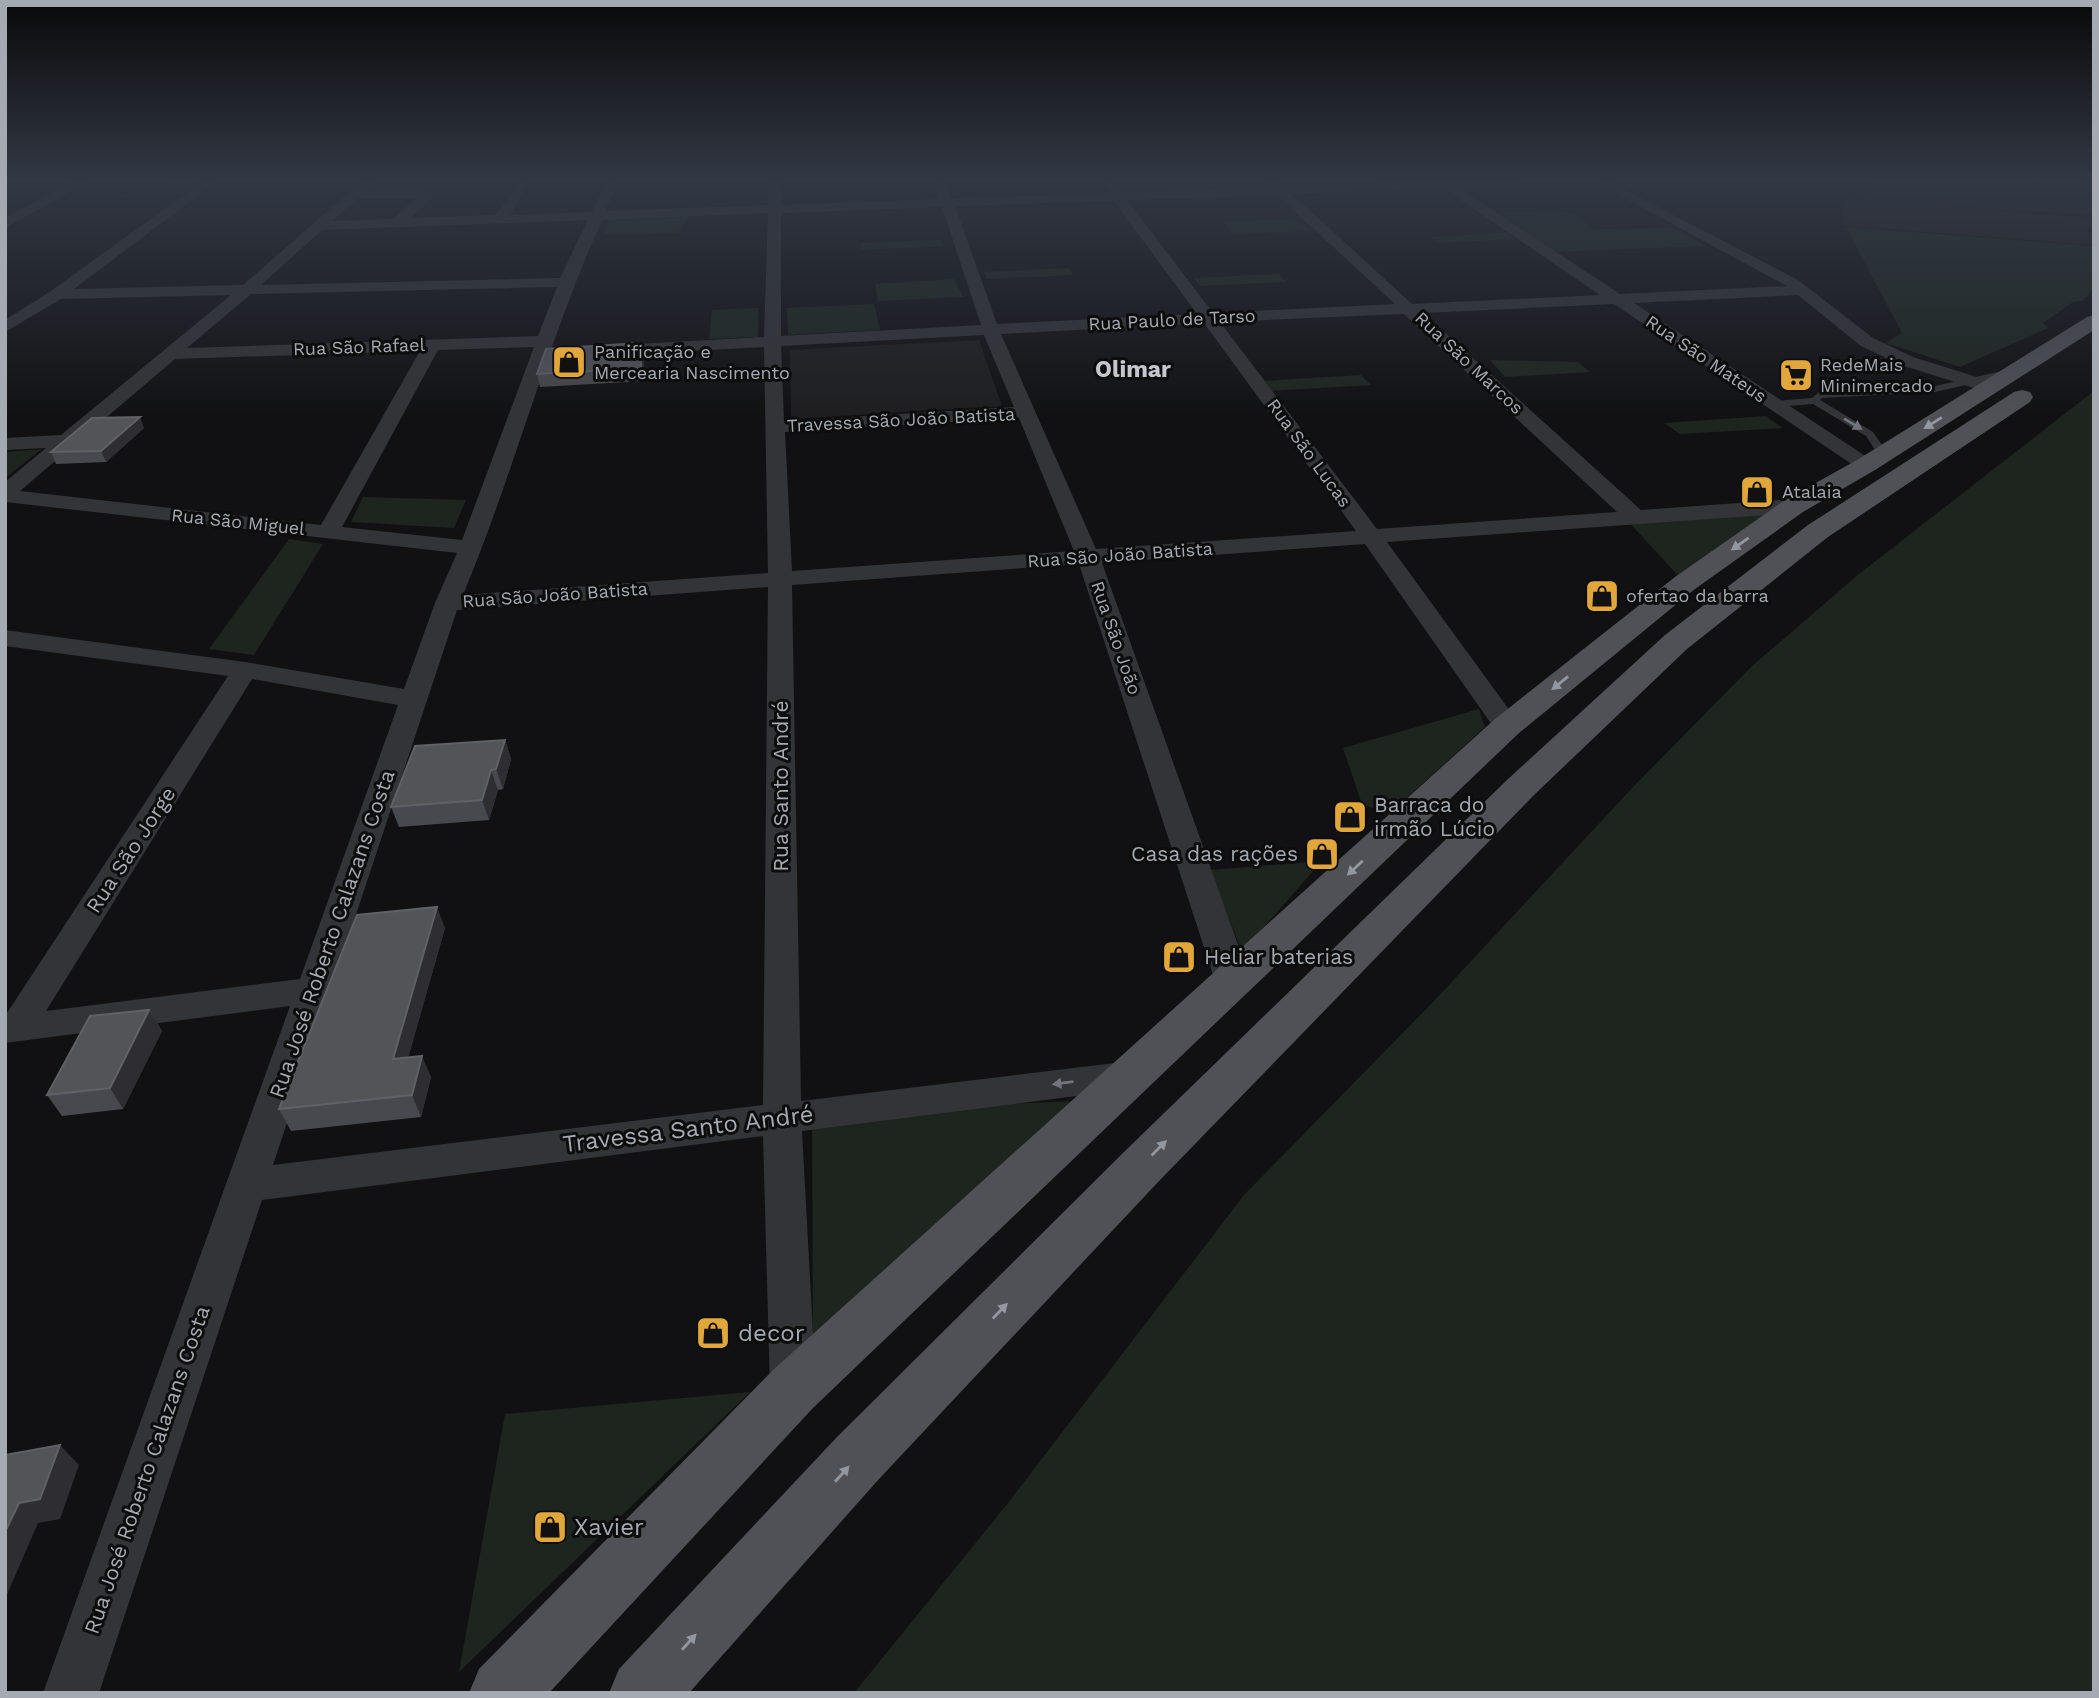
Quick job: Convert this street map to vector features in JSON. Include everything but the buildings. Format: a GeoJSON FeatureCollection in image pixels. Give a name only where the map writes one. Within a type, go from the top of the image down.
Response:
{"type":"FeatureCollection","features":[{"type":"Feature","properties":{"kind":"main road"},"geometry":{"type":"LineString","coordinates":[[503,1693],[793,1389],[1507,726],[1685,583],[1794,506],[1875,460],[1992,380],[2094,321]]}},
{"type":"Feature","properties":{"kind":"main road"},"geometry":{"type":"LineString","coordinates":[[643,1693],[858,1458],[1151,1156],[1520,788],[1676,642],[1818,531],[2094,349]]}},
{"type":"Feature","properties":{"kind":"street"},"geometry":{"type":"LineString","coordinates":[[9,322],[57,294],[102,261]]}},
{"type":"Feature","properties":{"kind":"street"},"geometry":{"type":"LineString","coordinates":[[5,494],[278,261]]}},
{"type":"Feature","properties":{"kind":"street","name":"Rua José Roberto Calazans Costa"},"geometry":{"type":"LineString","coordinates":[[71,1693],[447,603],[548,349],[566,282],[576,261]]}},
{"type":"Feature","properties":{"kind":"street","name":"Rua Santo André"},"geometry":{"type":"LineString","coordinates":[[774,261],[772,342],[780,580],[782,1117],[793,1389]]}},
{"type":"Feature","properties":{"kind":"street","name":"Rua São João"},"geometry":{"type":"LineString","coordinates":[[967,261],[991,331],[1088,557],[1233,981]]}},
{"type":"Feature","properties":{"kind":"street","name":"Rua São Lucas"},"geometry":{"type":"LineString","coordinates":[[1166,261],[1371,536],[1507,726]]}},
{"type":"Feature","properties":{"kind":"street","name":"Rua São Marcos"},"geometry":{"type":"LineString","coordinates":[[1359,261],[1636,517]]}},
{"type":"Feature","properties":{"kind":"street","name":"Rua São Mateus"},"geometry":{"type":"LineString","coordinates":[[1560,261],[1774,404],[1875,460]]}},
{"type":"Feature","properties":{"kind":"street"},"geometry":{"type":"LineString","coordinates":[[1748,261],[1801,290],[1867,342],[1907,361],[1992,380]]}},
{"type":"Feature","properties":{"kind":"street"},"geometry":{"type":"LineString","coordinates":[[57,294],[566,282]]}},
{"type":"Feature","properties":{"kind":"street","name":"Rua Paulo de Tarso"},"geometry":{"type":"LineString","coordinates":[[583,352],[1209,318],[1801,290]]}},
{"type":"Feature","properties":{"kind":"street"},"geometry":{"type":"LineString","coordinates":[[328,532],[432,345]]}},
{"type":"Feature","properties":{"kind":"street","name":"Rua São Rafael"},"geometry":{"type":"LineString","coordinates":[[171,354],[432,345],[548,349]]}},
{"type":"Feature","properties":{"kind":"street","name":"Travessa São João Batista"},"geometry":{"type":"LineString","coordinates":[[775,427],[1026,412]]}},
{"type":"Feature","properties":{"kind":"street"},"geometry":{"type":"LineString","coordinates":[[5,444],[68,441]]}},
{"type":"Feature","properties":{"kind":"street","name":"Rua São Miguel"},"geometry":{"type":"LineString","coordinates":[[5,494],[471,548]]}},
{"type":"Feature","properties":{"kind":"street","name":"Rua São João Batista"},"geometry":{"type":"LineString","coordinates":[[447,603],[1794,506]]}},
{"type":"Feature","properties":{"kind":"street"},"geometry":{"type":"LineString","coordinates":[[5,638],[245,670],[414,699]]}},
{"type":"Feature","properties":{"kind":"street"},"geometry":{"type":"LineString","coordinates":[[5,660],[35,642]]}},
{"type":"Feature","properties":{"kind":"street","name":"Rua São Jorge"},"geometry":{"type":"LineString","coordinates":[[11,1030],[245,670]]}},
{"type":"Feature","properties":{"kind":"street"},"geometry":{"type":"LineString","coordinates":[[11,1030],[313,990]]}},
{"type":"Feature","properties":{"kind":"street","name":"Travessa Santo André"},"geometry":{"type":"LineString","coordinates":[[245,1185],[1131,1075]]}},
{"type":"Feature","properties":{"kind":"lane"},"geometry":{"type":"LineString","coordinates":[[1815,401],[1819,395],[1935,389],[1992,380]]}},
{"type":"Feature","properties":{"kind":"lane"},"geometry":{"type":"LineString","coordinates":[[1774,404],[1815,401],[1870,434],[1875,460]]}},
{"type":"Feature","properties":{"kind":"shaded area"},"geometry":{"type":"Polygon","coordinates":[[[1864,261],[2094,261],[2094,287],[2083,301],[2073,302],[2043,323],[2048,328],[1960,367],[1886,343],[1902,333],[1864,261]]]}},
{"type":"Feature","properties":{"kind":"shaded area"},"geometry":{"type":"Polygon","coordinates":[[[1069,268],[1073,275],[987,279],[984,272],[1069,268]]]}},
{"type":"Feature","properties":{"kind":"shaded area"},"geometry":{"type":"Polygon","coordinates":[[[1279,274],[1286,282],[1200,286],[1194,278],[1279,274]]]}},
{"type":"Feature","properties":{"kind":"shaded area"},"geometry":{"type":"Polygon","coordinates":[[[954,279],[963,297],[878,301],[875,284],[954,279]]]}},
{"type":"Feature","properties":{"kind":"shaded area"},"geometry":{"type":"Polygon","coordinates":[[[874,304],[880,330],[788,335],[787,308],[874,304]]]}},
{"type":"Feature","properties":{"kind":"shaded area"},"geometry":{"type":"Polygon","coordinates":[[[758,308],[758,337],[709,339],[712,310],[758,308]]]}},
{"type":"Feature","properties":{"kind":"shaded area"},"geometry":{"type":"Polygon","coordinates":[[[979,340],[1002,406],[791,419],[790,350],[979,340]]]}},
{"type":"Feature","properties":{"kind":"shaded area"},"geometry":{"type":"Polygon","coordinates":[[[1490,360],[1578,362],[1590,372],[1505,377],[1490,360]]]}},
{"type":"Feature","properties":{"kind":"shaded area"},"geometry":{"type":"Polygon","coordinates":[[[1361,375],[1371,385],[1270,391],[1262,381],[1361,375]]]}},
{"type":"Feature","properties":{"kind":"shaded area"},"geometry":{"type":"Polygon","coordinates":[[[2094,391],[2094,1693],[854,1693],[1008,1503],[1244,1195],[1434,1001],[1634,786],[1752,666],[1859,574],[2094,391]]]}},
{"type":"Feature","properties":{"kind":"shaded area"},"geometry":{"type":"Polygon","coordinates":[[[1766,416],[1783,428],[1680,434],[1664,423],[1766,416]]]}},
{"type":"Feature","properties":{"kind":"shaded area"},"geometry":{"type":"Polygon","coordinates":[[[42,449],[5,478],[5,452],[42,449]]]}},
{"type":"Feature","properties":{"kind":"shaded area"},"geometry":{"type":"Polygon","coordinates":[[[363,497],[466,500],[454,528],[351,522],[363,497]]]}},
{"type":"Feature","properties":{"kind":"shaded area"},"geometry":{"type":"Polygon","coordinates":[[[1794,506],[1685,583],[1625,518],[1794,506]]]}},
{"type":"Feature","properties":{"kind":"shaded area"},"geometry":{"type":"Polygon","coordinates":[[[289,539],[323,544],[254,655],[209,649],[289,539]]]}},
{"type":"Feature","properties":{"kind":"shaded area"},"geometry":{"type":"Polygon","coordinates":[[[1479,709],[1485,727],[1389,814],[1362,804],[1343,748],[1479,709]]]}},
{"type":"Feature","properties":{"kind":"shaded area"},"geometry":{"type":"Polygon","coordinates":[[[1322,861],[1242,952],[1210,870],[1322,861]]]}},
{"type":"Feature","properties":{"kind":"shaded area"},"geometry":{"type":"Polygon","coordinates":[[[1104,1100],[813,1360],[812,1112],[1104,1100]]]}},
{"type":"Feature","properties":{"kind":"shaded area"},"geometry":{"type":"Polygon","coordinates":[[[750,1392],[459,1672],[505,1414],[750,1392]]]}},
{"type":"Feature","properties":{"kind":"place","name":"Panificação e Mercearia Nascimento"},"geometry":{"type":"Point","coordinates":[569,362]}},
{"type":"Feature","properties":{"kind":"place","name":"RedeMais Minimercado"},"geometry":{"type":"Point","coordinates":[1796,375]}},
{"type":"Feature","properties":{"kind":"place","name":"Atalaia"},"geometry":{"type":"Point","coordinates":[1757,492]}},
{"type":"Feature","properties":{"kind":"place","name":"ofertao da barra"},"geometry":{"type":"Point","coordinates":[1602,596]}},
{"type":"Feature","properties":{"kind":"place","name":"Barraca do irmão Lúcio"},"geometry":{"type":"Point","coordinates":[1350,817]}},
{"type":"Feature","properties":{"kind":"place","name":"Casa das rações"},"geometry":{"type":"Point","coordinates":[1322,854]}},
{"type":"Feature","properties":{"kind":"place","name":"Heliar baterias"},"geometry":{"type":"Point","coordinates":[1179,957]}},
{"type":"Feature","properties":{"kind":"place","name":"decor"},"geometry":{"type":"Point","coordinates":[713,1333]}},
{"type":"Feature","properties":{"kind":"place","name":"Xavier"},"geometry":{"type":"Point","coordinates":[550,1527]}},
{"type":"Feature","properties":{"kind":"district","name":"Olimar"},"geometry":{"type":"Point","coordinates":[1133,369]}}]}
